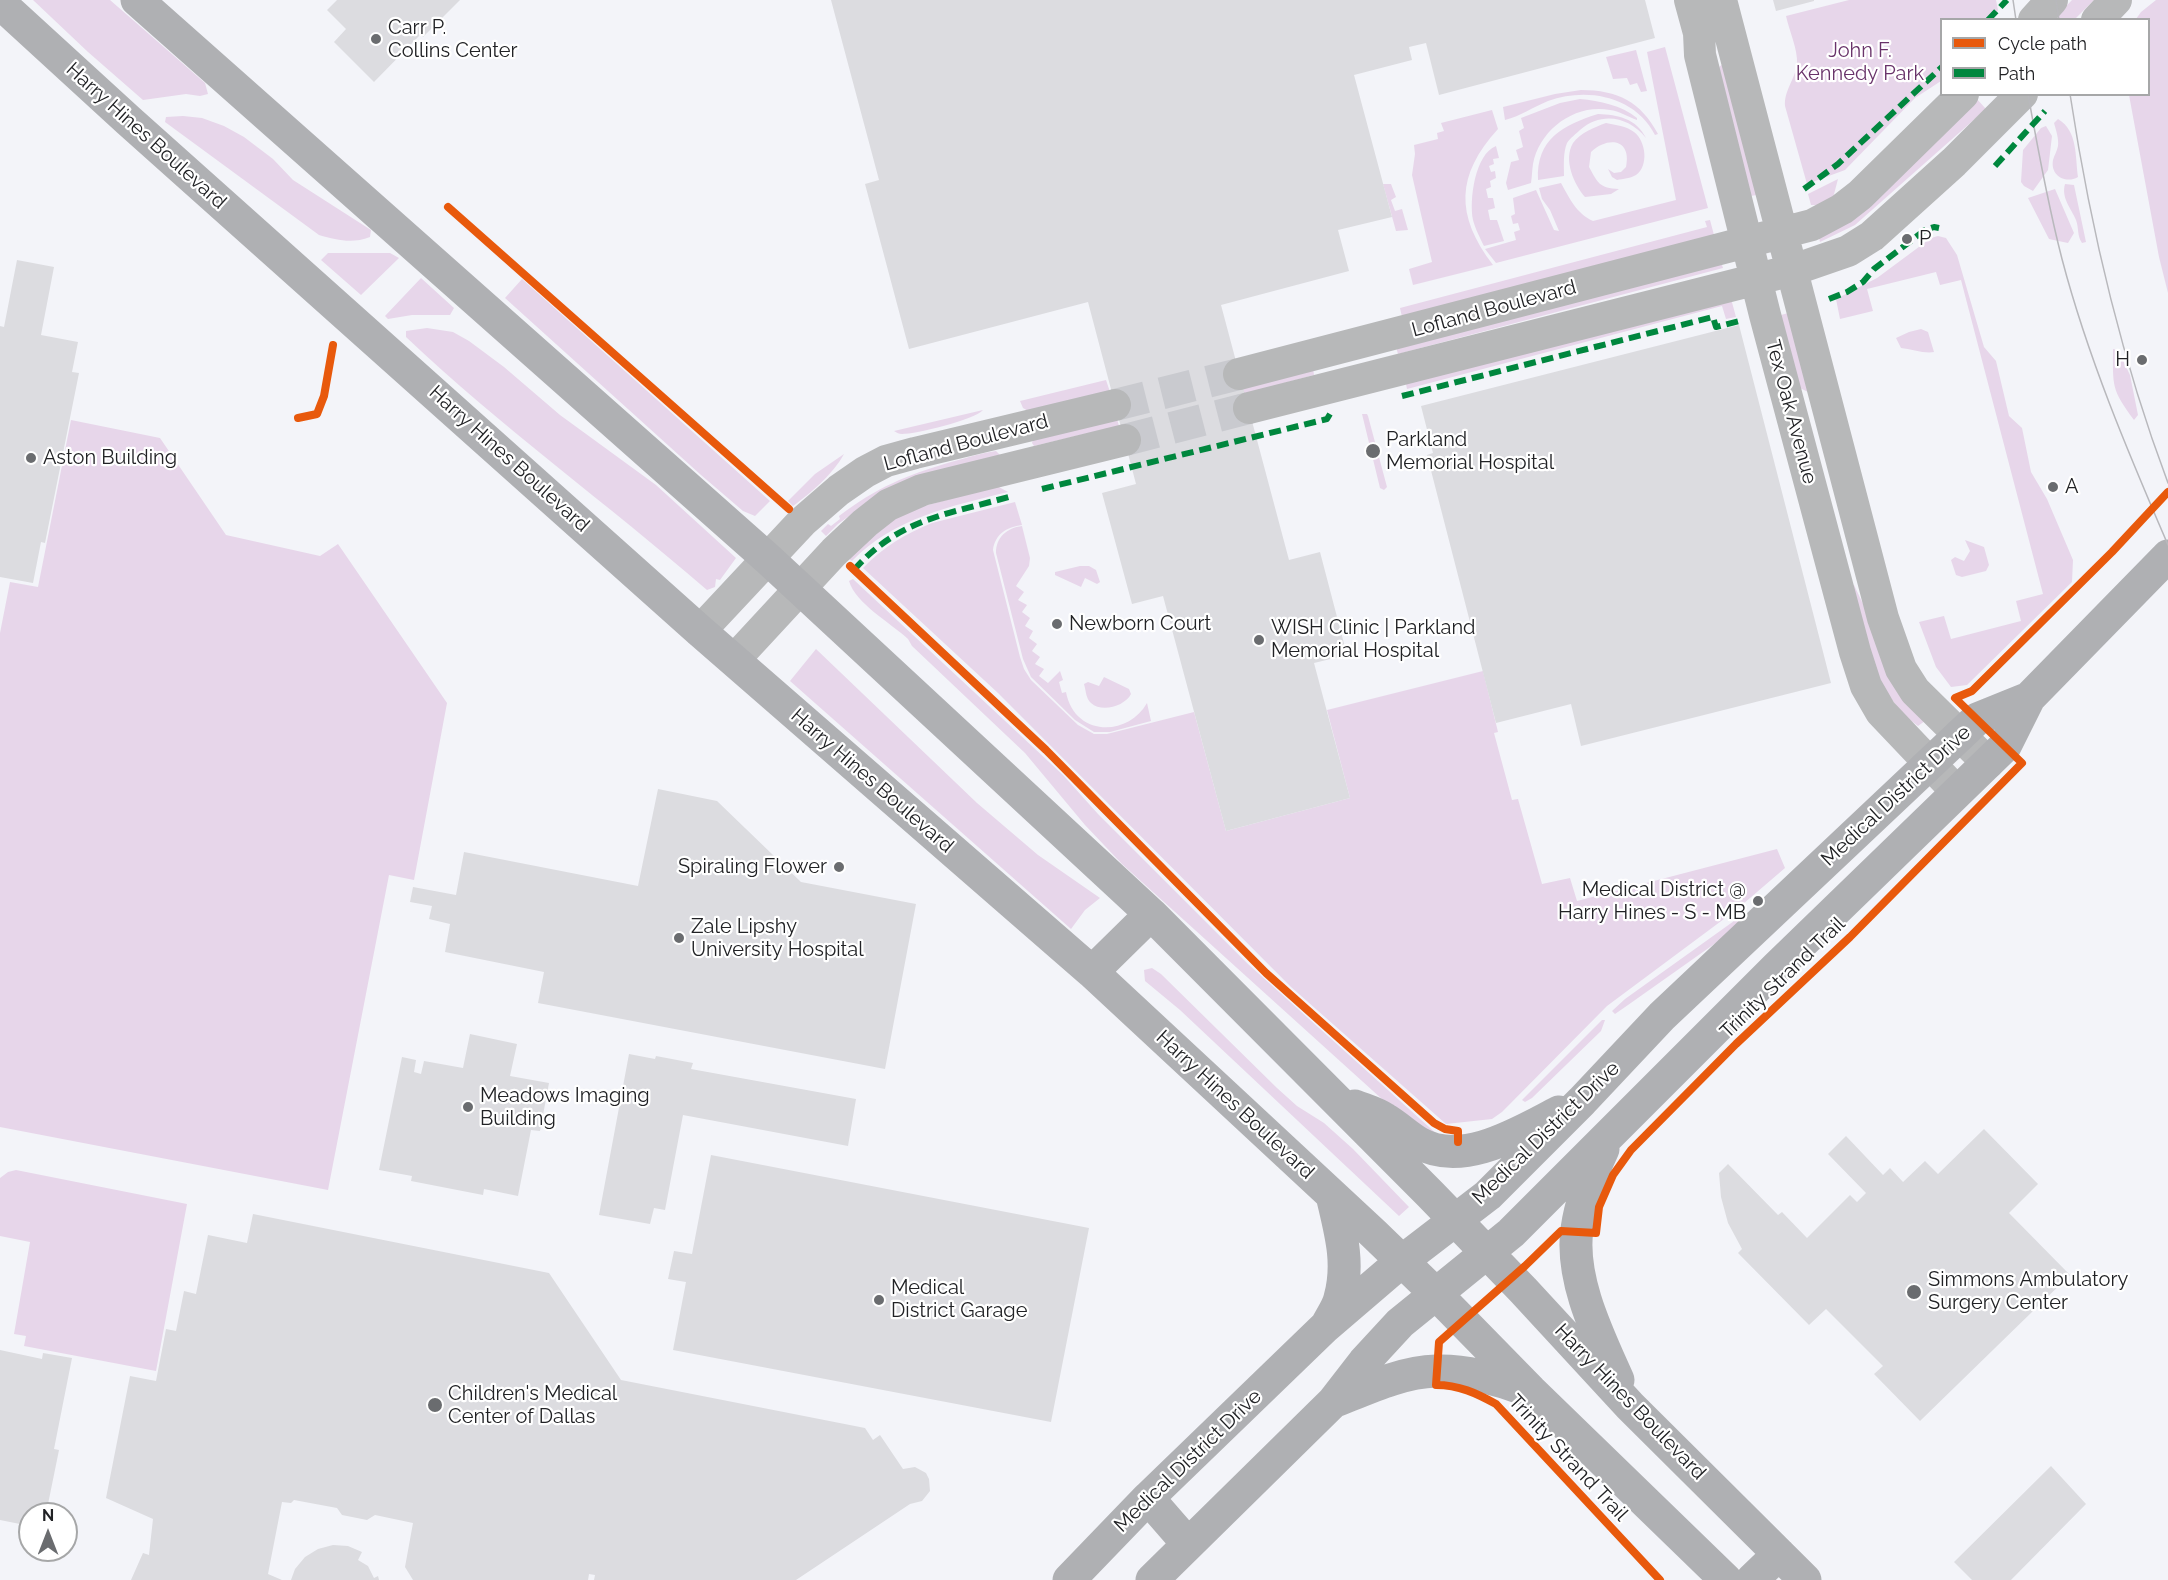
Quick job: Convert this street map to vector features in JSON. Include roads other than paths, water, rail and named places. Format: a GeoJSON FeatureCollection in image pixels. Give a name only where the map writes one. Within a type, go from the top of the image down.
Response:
{"type":"FeatureCollection","features":[{"type":"Feature","properties":{"kind":"main road","name":"Harry Hines Boulevard"},"geometry":{"type":"LineString","coordinates":[[137,0],[768,559],[1150,914],[1487,1252],[1630,1406],[1804,1580]]}},
{"type":"Feature","properties":{"kind":"main road","name":"Harry Hines Boulevard"},"geometry":{"type":"LineString","coordinates":[[0,3],[112,106],[700,631],[1092,972],[1402,1261],[1531,1391],[1726,1580]]}},
{"type":"Feature","properties":{"kind":"main road","name":"Medical District Drive"},"geometry":{"type":"LineString","coordinates":[[1152,1580],[1333,1402],[1364,1362],[1400,1323],[1511,1233],[1806,938],[2005,746],[2029,698],[2168,556]]}},
{"type":"Feature","properties":{"kind":"main road","name":"Medical District Drive"},"geometry":{"type":"LineString","coordinates":[[1069,1580],[1148,1498],[1325,1328],[1402,1261],[1488,1195],[1582,1101],[1662,1016],[1977,719],[2029,698]]}},
{"type":"Feature","properties":{"kind":"main road"},"geometry":{"type":"LineString","coordinates":[[1092,972],[1150,914]]}},
{"type":"Feature","properties":{"kind":"main road"},"geometry":{"type":"LineString","coordinates":[[1332,1096],[1384,1118],[1421,1144],[1437,1150],[1458,1152],[1480,1149],[1582,1101]]}},
{"type":"Feature","properties":{"kind":"main road"},"geometry":{"type":"LineString","coordinates":[[1610,1133],[1581,1203],[1576,1232],[1577,1257],[1583,1294],[1594,1328],[1630,1406]]}},
{"type":"Feature","properties":{"kind":"main road"},"geometry":{"type":"LineString","coordinates":[[1325,1328],[1340,1300],[1344,1276],[1345,1252],[1332,1195]]}},
{"type":"Feature","properties":{"kind":"main road"},"geometry":{"type":"LineString","coordinates":[[1333,1402],[1400,1377],[1437,1371],[1495,1378],[1531,1391]]}},
{"type":"Feature","properties":{"kind":"main road"},"geometry":{"type":"LineString","coordinates":[[1148,1498],[1188,1544]]}},
{"type":"Feature","properties":{"kind":"main road"},"geometry":{"type":"LineString","coordinates":[[1752,1580],[1779,1554]]}},
{"type":"Feature","properties":{"kind":"street","name":"Tex Oak Avenue"},"geometry":{"type":"LineString","coordinates":[[1690,0],[1699,33],[1700,55],[1791,413],[1866,686],[1881,712],[1958,792]]}},
{"type":"Feature","properties":{"kind":"street","name":"Tex Oak Avenue"},"geometry":{"type":"LineString","coordinates":[[1721,0],[1883,618],[1901,669],[1915,691],[1988,763]]}},
{"type":"Feature","properties":{"kind":"street"},"geometry":{"type":"LineString","coordinates":[[2036,18],[2052,0]]}},
{"type":"Feature","properties":{"kind":"street"},"geometry":{"type":"LineString","coordinates":[[2099,18],[2116,0]]}},
{"type":"Feature","properties":{"kind":"street","name":"Lofland Boulevard"},"geometry":{"type":"LineString","coordinates":[[1239,374],[1812,225],[1842,209],[1860,195],[1961,96]]}},
{"type":"Feature","properties":{"kind":"street","name":"Lofland Boulevard"},"geometry":{"type":"LineString","coordinates":[[1249,408],[1793,270],[1848,251],[1872,236],[1954,162],[2020,96]]}},
{"type":"Feature","properties":{"kind":"street"},"geometry":{"type":"LineString","coordinates":[[1791,413],[1827,403]]}},
{"type":"Feature","properties":{"kind":"street","name":"Lofland Boulevard"},"geometry":{"type":"LineString","coordinates":[[700,631],[811,514],[865,472],[886,461],[915,453],[1115,405]]}},
{"type":"Feature","properties":{"kind":"street"},"geometry":{"type":"LineString","coordinates":[[1012,431],[1021,466]]}},
{"type":"Feature","properties":{"kind":"street","name":"Lofland Boulevard"},"geometry":{"type":"LineString","coordinates":[[734,660],[834,552],[888,505],[922,490],[1125,440]]}},
{"type":"Feature","properties":{"kind":"tunnel"},"geometry":{"type":"LineString","coordinates":[[1115,405],[1239,374]]}},
{"type":"Feature","properties":{"kind":"tunnel"},"geometry":{"type":"LineString","coordinates":[[1125,440],[1249,408]]}},
{"type":"Feature","properties":{"kind":"tram line"},"geometry":{"type":"LineString","coordinates":[[2013,0],[2016,18]]}},
{"type":"Feature","properties":{"kind":"tram line"},"geometry":{"type":"LineString","coordinates":[[2056,0],[2059,18]]}},
{"type":"Feature","properties":{"kind":"tram line"},"geometry":{"type":"LineString","coordinates":[[2028,96],[2052,218],[2072,296],[2110,404],[2168,545]]}},
{"type":"Feature","properties":{"kind":"tram line"},"geometry":{"type":"LineString","coordinates":[[2070,96],[2087,193],[2109,291],[2136,388],[2168,483]]}},
{"type":"Feature","properties":{"kind":"place","name":"Carr P. Collins Center"},"geometry":{"type":"Point","coordinates":[376,39]}},
{"type":"Feature","properties":{"kind":"place","name":"P"},"geometry":{"type":"Point","coordinates":[1907,239]}},
{"type":"Feature","properties":{"kind":"place","name":"H"},"geometry":{"type":"Point","coordinates":[2142,360]}},
{"type":"Feature","properties":{"kind":"place","name":"Parkland Memorial Hospital"},"geometry":{"type":"Point","coordinates":[1373,451]}},
{"type":"Feature","properties":{"kind":"place","name":"Aston Building"},"geometry":{"type":"Point","coordinates":[31,458]}},
{"type":"Feature","properties":{"kind":"place","name":"A"},"geometry":{"type":"Point","coordinates":[2053,487]}},
{"type":"Feature","properties":{"kind":"place","name":"Newborn Court"},"geometry":{"type":"Point","coordinates":[1057,624]}},
{"type":"Feature","properties":{"kind":"place","name":"WISH Clinic | Parkland Memorial Hospital"},"geometry":{"type":"Point","coordinates":[1259,640]}},
{"type":"Feature","properties":{"kind":"place","name":"Spiraling Flower"},"geometry":{"type":"Point","coordinates":[839,867]}},
{"type":"Feature","properties":{"kind":"place","name":"Medical District @ Harry Hines - S - MB"},"geometry":{"type":"Point","coordinates":[1758,901]}},
{"type":"Feature","properties":{"kind":"place","name":"Zale Lipshy University Hospital"},"geometry":{"type":"Point","coordinates":[679,938]}},
{"type":"Feature","properties":{"kind":"place","name":"Meadows Imaging Building"},"geometry":{"type":"Point","coordinates":[468,1107]}},
{"type":"Feature","properties":{"kind":"place","name":"Simmons Ambulatory Surgery Center"},"geometry":{"type":"Point","coordinates":[1914,1292]}},
{"type":"Feature","properties":{"kind":"place","name":"Medical District Garage"},"geometry":{"type":"Point","coordinates":[879,1300]}},
{"type":"Feature","properties":{"kind":"place","name":"Children's Medical Center of Dallas"},"geometry":{"type":"Point","coordinates":[435,1405]}},
{"type":"Feature","properties":{"kind":"park label","name":"John F. Kennedy Park"},"geometry":{"type":"Point","coordinates":[1860,62]}}]}
